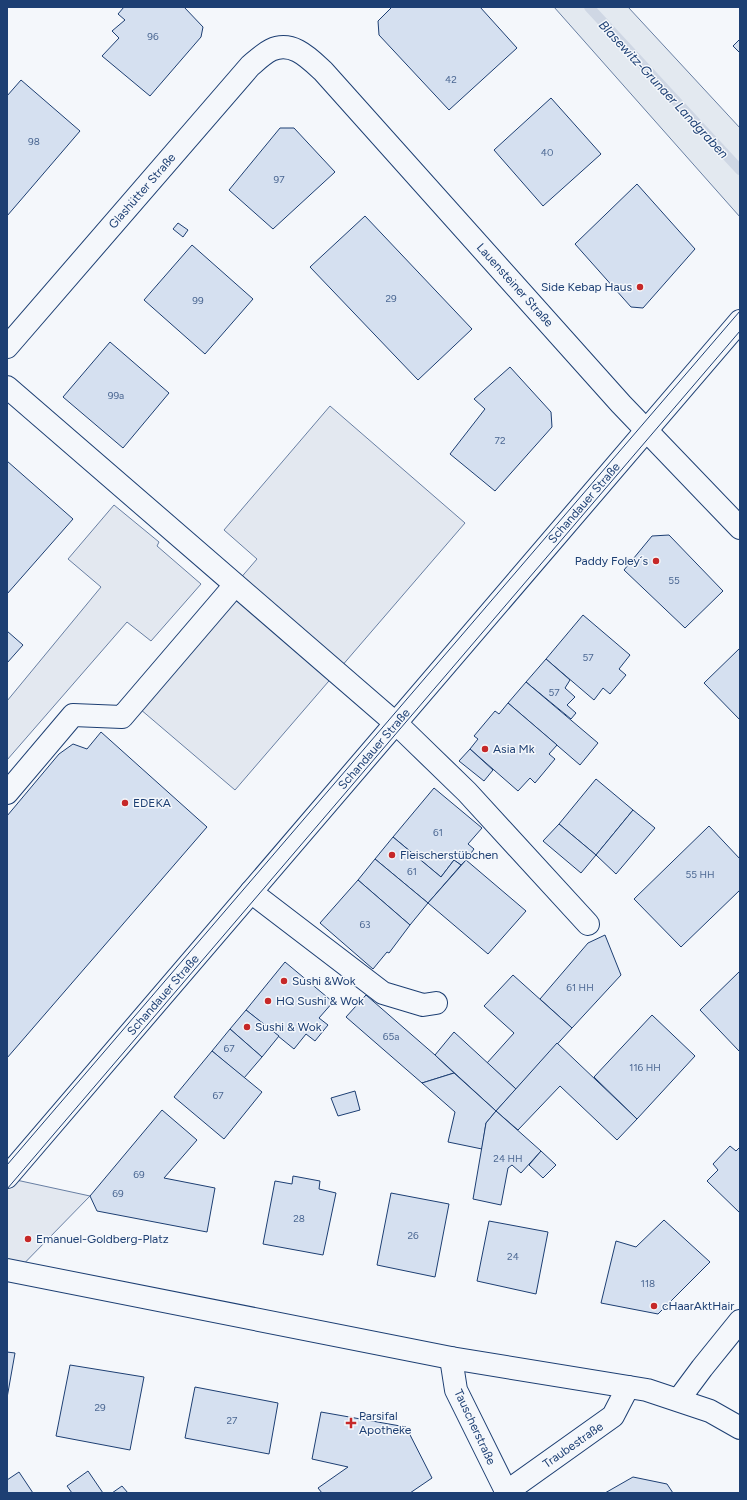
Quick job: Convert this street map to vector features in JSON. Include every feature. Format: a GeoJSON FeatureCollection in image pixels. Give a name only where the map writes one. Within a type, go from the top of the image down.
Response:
{"type":"FeatureCollection","features":[{"type":"Feature","properties":{"kind":"main road","name":"Glashütter Straße"},"geometry":{"type":"LineString","coordinates":[[7,348],[250,66],[271,50],[287,47]]}},
{"type":"Feature","properties":{"kind":"main road","name":"Lauensteiner Straße"},"geometry":{"type":"LineString","coordinates":[[287,47],[303,53],[323,71],[646,431],[740,528]]}},
{"type":"Feature","properties":{"kind":"main road","name":"Schandauer Straße"},"geometry":{"type":"LineString","coordinates":[[7,1177],[740,321]]}},
{"type":"Feature","properties":{"kind":"main road"},"geometry":{"type":"LineString","coordinates":[[7,387],[395,724],[467,792],[588,924]]}},
{"type":"Feature","properties":{"kind":"main road"},"geometry":{"type":"LineString","coordinates":[[7,793],[73,715],[122,717],[235,585]]}},
{"type":"Feature","properties":{"kind":"main road"},"geometry":{"type":"LineString","coordinates":[[251,892],[384,993],[423,1005],[436,1003]]}},
{"type":"Feature","properties":{"kind":"main road"},"geometry":{"type":"LineString","coordinates":[[7,1270],[451,1358],[647,1390],[679,1399],[710,1411],[740,1428]]}},
{"type":"Feature","properties":{"kind":"main road"},"geometry":{"type":"LineString","coordinates":[[679,1399],[740,1321]]}},
{"type":"Feature","properties":{"kind":"main road","name":"Tauscherstraße"},"geometry":{"type":"LineString","coordinates":[[451,1358],[456,1390],[506,1493]]}},
{"type":"Feature","properties":{"kind":"main road","name":"Traubestraße"},"geometry":{"type":"LineString","coordinates":[[506,1493],[613,1416],[628,1387]]}},
{"type":"Feature","properties":{"kind":"shaded area"},"geometry":{"type":"Polygon","coordinates":[[[554,7],[628,7],[740,128],[740,217],[554,7]]]}},
{"type":"Feature","properties":{"kind":"shaded area"},"geometry":{"type":"Polygon","coordinates":[[[330,406],[465,523],[235,790],[133,703],[257,559],[224,530],[330,406]]]}},
{"type":"Feature","properties":{"kind":"shaded area"},"geometry":{"type":"Polygon","coordinates":[[[114,505],[159,542],[157,546],[201,584],[151,641],[127,622],[7,760],[7,701],[101,587],[68,559],[114,505]]]}},
{"type":"Feature","properties":{"kind":"shaded area","name":"Emanuel-Goldberg-Platz"},"geometry":{"type":"Polygon","coordinates":[[[7,1178],[90,1196],[7,1281],[7,1178]]]}},
{"type":"Feature","properties":{"kind":"building"},"geometry":{"type":"Polygon","coordinates":[[[124,7],[184,7],[203,27],[201,37],[150,96],[102,56],[119,38],[112,31],[125,20],[118,14],[124,7]]]}},
{"type":"Feature","properties":{"kind":"building"},"geometry":{"type":"Polygon","coordinates":[[[392,7],[480,7],[517,48],[449,110],[379,35],[378,21],[392,7]]]}},
{"type":"Feature","properties":{"kind":"building"},"geometry":{"type":"Polygon","coordinates":[[[740,39],[740,53],[733,46],[740,39]]]}},
{"type":"Feature","properties":{"kind":"building"},"geometry":{"type":"Polygon","coordinates":[[[21,80],[80,131],[7,216],[7,96],[21,80]]]}},
{"type":"Feature","properties":{"kind":"building"},"geometry":{"type":"Polygon","coordinates":[[[551,98],[601,154],[543,206],[494,150],[551,98]]]}},
{"type":"Feature","properties":{"kind":"building"},"geometry":{"type":"Polygon","coordinates":[[[280,128],[294,128],[335,172],[273,229],[229,190],[280,128]]]}},
{"type":"Feature","properties":{"kind":"building"},"geometry":{"type":"Polygon","coordinates":[[[637,184],[695,249],[643,308],[631,307],[575,244],[637,184]]]}},
{"type":"Feature","properties":{"kind":"building"},"geometry":{"type":"Polygon","coordinates":[[[365,216],[472,329],[418,380],[310,267],[365,216]]]}},
{"type":"Feature","properties":{"kind":"building"},"geometry":{"type":"Polygon","coordinates":[[[178,223],[188,230],[183,237],[173,229],[178,223]]]}},
{"type":"Feature","properties":{"kind":"building"},"geometry":{"type":"Polygon","coordinates":[[[192,245],[253,299],[205,354],[144,300],[192,245]]]}},
{"type":"Feature","properties":{"kind":"building"},"geometry":{"type":"Polygon","coordinates":[[[110,342],[169,393],[123,448],[63,397],[110,342]]]}},
{"type":"Feature","properties":{"kind":"building"},"geometry":{"type":"Polygon","coordinates":[[[510,367],[551,412],[552,427],[495,491],[450,454],[485,409],[474,399],[510,367]]]}},
{"type":"Feature","properties":{"kind":"building"},"geometry":{"type":"Polygon","coordinates":[[[7,461],[73,519],[7,594],[7,461]]]}},
{"type":"Feature","properties":{"kind":"building"},"geometry":{"type":"Polygon","coordinates":[[[669,535],[723,591],[685,628],[624,570],[652,536],[669,535]]]}},
{"type":"Feature","properties":{"kind":"building"},"geometry":{"type":"Polygon","coordinates":[[[583,615],[630,655],[619,669],[626,675],[610,694],[603,688],[594,700],[546,659],[583,615]]]}},
{"type":"Feature","properties":{"kind":"building"},"geometry":{"type":"Polygon","coordinates":[[[7,631],[23,645],[7,663],[7,631]]]}},
{"type":"Feature","properties":{"kind":"building"},"geometry":{"type":"Polygon","coordinates":[[[740,648],[740,720],[704,683],[740,648]]]}},
{"type":"Feature","properties":{"kind":"building"},"geometry":{"type":"Polygon","coordinates":[[[546,659],[570,680],[565,688],[575,697],[567,705],[576,713],[571,719],[526,682],[546,659]]]}},
{"type":"Feature","properties":{"kind":"building"},"geometry":{"type":"Polygon","coordinates":[[[526,682],[598,743],[580,765],[508,703],[526,682]]]}},
{"type":"Feature","properties":{"kind":"building"},"geometry":{"type":"Polygon","coordinates":[[[508,703],[557,745],[549,754],[555,759],[535,783],[530,778],[518,791],[470,749],[478,739],[474,736],[495,711],[499,714],[508,703]]]}},
{"type":"Feature","properties":{"kind":"building"},"geometry":{"type":"Polygon","coordinates":[[[101,732],[207,827],[7,1058],[7,816],[59,754],[73,744],[87,749],[101,732]]]}},
{"type":"Feature","properties":{"kind":"building"},"geometry":{"type":"Polygon","coordinates":[[[470,749],[493,770],[484,781],[459,761],[470,749]]]}},
{"type":"Feature","properties":{"kind":"building"},"geometry":{"type":"Polygon","coordinates":[[[596,779],[633,810],[596,855],[559,824],[596,779]]]}},
{"type":"Feature","properties":{"kind":"building"},"geometry":{"type":"Polygon","coordinates":[[[434,788],[482,828],[468,844],[474,849],[466,860],[461,865],[454,860],[441,877],[393,837],[434,788]]]}},
{"type":"Feature","properties":{"kind":"building"},"geometry":{"type":"Polygon","coordinates":[[[633,810],[655,828],[616,874],[596,855],[633,810]]]}},
{"type":"Feature","properties":{"kind":"building"},"geometry":{"type":"Polygon","coordinates":[[[559,824],[596,855],[581,873],[543,841],[559,824]]]}},
{"type":"Feature","properties":{"kind":"building"},"geometry":{"type":"Polygon","coordinates":[[[709,826],[740,859],[740,890],[681,947],[634,899],[709,826]]]}},
{"type":"Feature","properties":{"kind":"building"},"geometry":{"type":"Polygon","coordinates":[[[393,837],[441,877],[454,860],[461,865],[428,903],[375,859],[393,837]]]}},
{"type":"Feature","properties":{"kind":"building"},"geometry":{"type":"Polygon","coordinates":[[[375,859],[428,903],[410,925],[358,880],[375,859]]]}},
{"type":"Feature","properties":{"kind":"building"},"geometry":{"type":"Polygon","coordinates":[[[466,860],[526,911],[488,954],[428,903],[466,860]]]}},
{"type":"Feature","properties":{"kind":"building"},"geometry":{"type":"Polygon","coordinates":[[[358,880],[410,925],[389,953],[387,952],[373,969],[320,923],[358,880]]]}},
{"type":"Feature","properties":{"kind":"building"},"geometry":{"type":"Polygon","coordinates":[[[605,935],[621,975],[572,1028],[540,999],[588,943],[605,935]]]}},
{"type":"Feature","properties":{"kind":"building"},"geometry":{"type":"Polygon","coordinates":[[[285,962],[333,1002],[319,1018],[328,1025],[315,1041],[306,1034],[294,1049],[246,1010],[285,962]]]}},
{"type":"Feature","properties":{"kind":"building"},"geometry":{"type":"Polygon","coordinates":[[[740,971],[740,1050],[739,1051],[700,1010],[740,971]]]}},
{"type":"Feature","properties":{"kind":"building"},"geometry":{"type":"Polygon","coordinates":[[[513,975],[572,1028],[516,1089],[487,1063],[514,1033],[484,1006],[513,975]]]}},
{"type":"Feature","properties":{"kind":"building"},"geometry":{"type":"Polygon","coordinates":[[[366,995],[454,1073],[422,1083],[346,1017],[366,995]]]}},
{"type":"Feature","properties":{"kind":"building"},"geometry":{"type":"Polygon","coordinates":[[[246,1010],[279,1036],[262,1057],[230,1029],[246,1010]]]}},
{"type":"Feature","properties":{"kind":"building"},"geometry":{"type":"Polygon","coordinates":[[[652,1015],[695,1056],[637,1119],[594,1077],[652,1015]]]}},
{"type":"Feature","properties":{"kind":"building"},"geometry":{"type":"Polygon","coordinates":[[[230,1029],[262,1057],[244,1078],[212,1051],[230,1029]]]}},
{"type":"Feature","properties":{"kind":"building"},"geometry":{"type":"Polygon","coordinates":[[[454,1032],[516,1089],[496,1111],[435,1055],[454,1032]]]}},
{"type":"Feature","properties":{"kind":"building"},"geometry":{"type":"Polygon","coordinates":[[[557,1043],[637,1119],[617,1140],[560,1086],[518,1130],[496,1111],[557,1043]]]}},
{"type":"Feature","properties":{"kind":"building"},"geometry":{"type":"Polygon","coordinates":[[[212,1051],[262,1092],[224,1139],[174,1097],[212,1051]]]}},
{"type":"Feature","properties":{"kind":"building"},"geometry":{"type":"Polygon","coordinates":[[[454,1073],[496,1111],[486,1123],[482,1149],[448,1142],[455,1112],[422,1083],[454,1073]]]}},
{"type":"Feature","properties":{"kind":"building"},"geometry":{"type":"Polygon","coordinates":[[[355,1091],[360,1110],[338,1116],[331,1098],[355,1091]]]}},
{"type":"Feature","properties":{"kind":"building"},"geometry":{"type":"Polygon","coordinates":[[[162,1110],[197,1140],[164,1178],[215,1188],[207,1232],[97,1211],[90,1196],[162,1110]]]}},
{"type":"Feature","properties":{"kind":"building"},"geometry":{"type":"Polygon","coordinates":[[[496,1111],[541,1151],[521,1173],[512,1165],[508,1168],[501,1205],[473,1199],[486,1123],[496,1111]]]}},
{"type":"Feature","properties":{"kind":"building"},"geometry":{"type":"Polygon","coordinates":[[[730,1146],[736,1151],[740,1147],[740,1213],[707,1181],[718,1170],[713,1164],[730,1146]]]}},
{"type":"Feature","properties":{"kind":"building"},"geometry":{"type":"Polygon","coordinates":[[[541,1151],[556,1165],[543,1178],[529,1165],[541,1151]]]}},
{"type":"Feature","properties":{"kind":"building"},"geometry":{"type":"Polygon","coordinates":[[[293,1176],[320,1181],[319,1189],[336,1193],[323,1255],[263,1244],[275,1181],[292,1184],[293,1176]]]}},
{"type":"Feature","properties":{"kind":"building"},"geometry":{"type":"Polygon","coordinates":[[[391,1193],[449,1204],[435,1277],[377,1265],[391,1193]]]}},
{"type":"Feature","properties":{"kind":"building"},"geometry":{"type":"Polygon","coordinates":[[[664,1220],[710,1262],[658,1314],[601,1303],[616,1241],[636,1247],[664,1220]]]}},
{"type":"Feature","properties":{"kind":"building"},"geometry":{"type":"Polygon","coordinates":[[[489,1221],[548,1232],[536,1294],[477,1281],[489,1221]]]}},
{"type":"Feature","properties":{"kind":"building"},"geometry":{"type":"Polygon","coordinates":[[[7,1352],[15,1353],[7,1398],[7,1352]]]}},
{"type":"Feature","properties":{"kind":"building"},"geometry":{"type":"Polygon","coordinates":[[[70,1365],[144,1377],[130,1450],[56,1436],[70,1365]]]}},
{"type":"Feature","properties":{"kind":"building"},"geometry":{"type":"Polygon","coordinates":[[[195,1387],[278,1403],[269,1454],[185,1438],[195,1387]]]}},
{"type":"Feature","properties":{"kind":"building"},"geometry":{"type":"Polygon","coordinates":[[[321,1412],[406,1427],[432,1478],[410,1493],[322,1493],[318,1488],[348,1467],[312,1459],[321,1412]]]}},
{"type":"Feature","properties":{"kind":"building"},"geometry":{"type":"Polygon","coordinates":[[[88,1471],[103,1493],[72,1493],[67,1486],[88,1471]]]}},
{"type":"Feature","properties":{"kind":"building"},"geometry":{"type":"Polygon","coordinates":[[[19,1472],[33,1493],[7,1493],[7,1480],[19,1472]]]}},
{"type":"Feature","properties":{"kind":"building"},"geometry":{"type":"Polygon","coordinates":[[[633,1477],[667,1484],[673,1493],[605,1493],[633,1477]]]}},
{"type":"Feature","properties":{"kind":"building"},"geometry":{"type":"Polygon","coordinates":[[[122,1486],[128,1493],[112,1493],[122,1486]]]}},
{"type":"Feature","properties":{"kind":"waterway","name":"Blasewitz‐Grunaer Landgraben"},"geometry":{"type":"LineString","coordinates":[[589,7],[740,170]]}},
{"type":"Feature","properties":{"kind":"tram line"},"geometry":{"type":"LineString","coordinates":[[7,1165],[740,311]]}},
{"type":"Feature","properties":{"kind":"tram line"},"geometry":{"type":"LineString","coordinates":[[7,1189],[740,331]]}},
{"type":"Feature","properties":{"kind":"place","name":"Side Kebap Haus"},"geometry":{"type":"Point","coordinates":[640,287]}},
{"type":"Feature","properties":{"kind":"place","name":"Paddy Foley´s"},"geometry":{"type":"Point","coordinates":[656,561]}},
{"type":"Feature","properties":{"kind":"place","name":"Asia Mk"},"geometry":{"type":"Point","coordinates":[485,749]}},
{"type":"Feature","properties":{"kind":"place","name":"EDEKA"},"geometry":{"type":"Point","coordinates":[125,803]}},
{"type":"Feature","properties":{"kind":"place","name":"Fleischerstübchen"},"geometry":{"type":"Point","coordinates":[392,855]}},
{"type":"Feature","properties":{"kind":"place","name":"Sushi &Wok"},"geometry":{"type":"Point","coordinates":[284,981]}},
{"type":"Feature","properties":{"kind":"place","name":"HQ Sushi & Wok"},"geometry":{"type":"Point","coordinates":[268,1001]}},
{"type":"Feature","properties":{"kind":"place","name":"Sushi & Wok"},"geometry":{"type":"Point","coordinates":[247,1027]}},
{"type":"Feature","properties":{"kind":"place","name":"Emanuel-Goldberg-Platz"},"geometry":{"type":"Point","coordinates":[28,1239]}},
{"type":"Feature","properties":{"kind":"place","name":"cHaarAktHair"},"geometry":{"type":"Point","coordinates":[654,1306]}},
{"type":"Feature","properties":{"kind":"place","name":"Parsifal Apotheke"},"geometry":{"type":"Point","coordinates":[351,1423]}}]}
